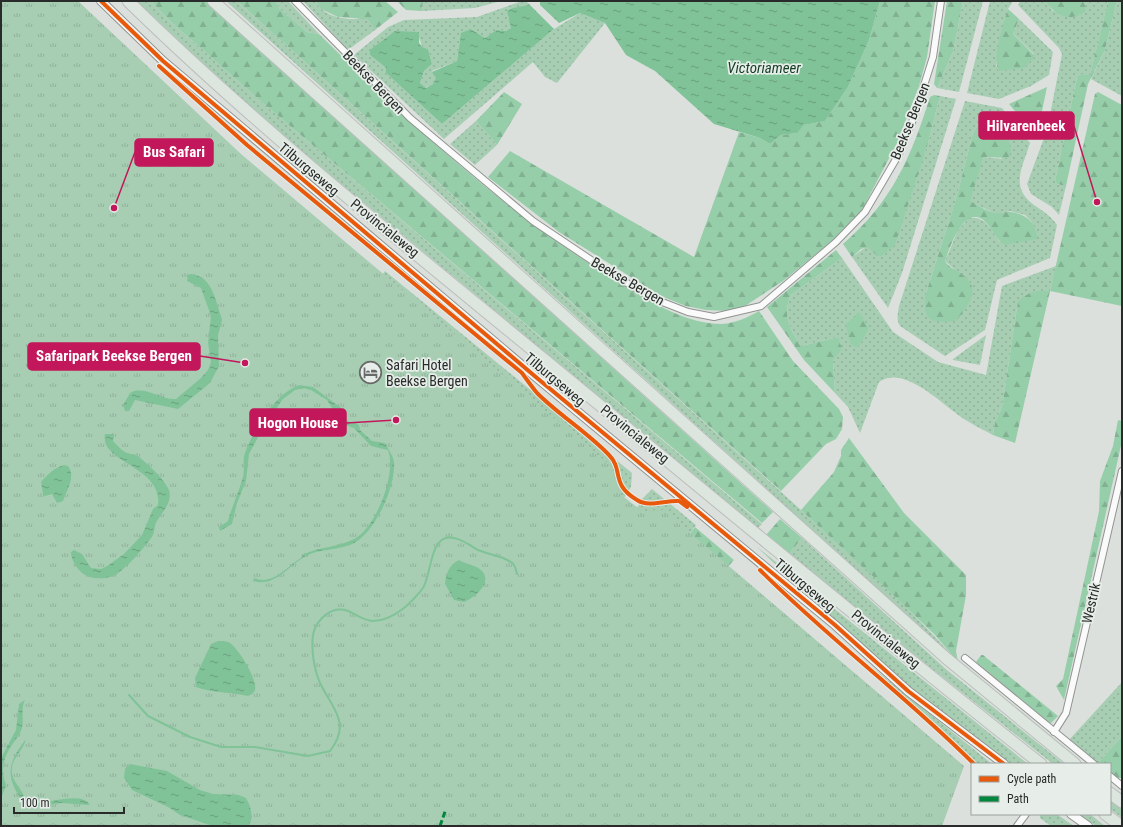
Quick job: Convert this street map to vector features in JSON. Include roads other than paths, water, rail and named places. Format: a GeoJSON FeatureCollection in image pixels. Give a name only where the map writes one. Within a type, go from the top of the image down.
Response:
{"type":"FeatureCollection","features":[{"type":"Feature","properties":{"kind":"highway","name":"Provincialeweg"},"geometry":{"type":"LineString","coordinates":[[128,1],[186,57],[287,147],[1040,763]]}},
{"type":"Feature","properties":{"kind":"highway","name":"Provincialeweg"},"geometry":{"type":"LineString","coordinates":[[213,1],[946,658],[1074,763]]}},
{"type":"Feature","properties":{"kind":"highway"},"geometry":{"type":"LineString","coordinates":[[1111,794],[1122,802]]}},
{"type":"Feature","properties":{"kind":"highway"},"geometry":{"type":"LineString","coordinates":[[1106,815],[1121,826]]}},
{"type":"Feature","properties":{"kind":"street","name":"Tilburgseweg"},"geometry":{"type":"LineString","coordinates":[[101,1],[163,61],[537,378],[835,625],[908,690],[1003,763]]}},
{"type":"Feature","properties":{"kind":"street","name":"Beekse Bergen"},"geometry":{"type":"LineString","coordinates":[[295,1],[410,118],[533,221],[612,274],[652,298],[688,312],[714,317],[761,306],[836,242],[865,212],[899,154],[914,117],[933,57],[941,1]]}},
{"type":"Feature","properties":{"kind":"street","name":"Westrik"},"geometry":{"type":"LineString","coordinates":[[1054,732],[1066,713],[1122,471]]}},
{"type":"Feature","properties":{"kind":"street"},"geometry":{"type":"LineString","coordinates":[[965,658],[1093,763]]}},
{"type":"Feature","properties":{"kind":"street"},"geometry":{"type":"LineString","coordinates":[[1111,777],[1122,786]]}},
{"type":"Feature","properties":{"kind":"street"},"geometry":{"type":"LineString","coordinates":[[1017,826],[1025,815]]}},
{"type":"Feature","properties":{"kind":"street"},"geometry":{"type":"LineString","coordinates":[[1072,815],[1088,826]]}},
{"type":"Feature","properties":{"kind":"water","name":"Victoriameer"},"geometry":{"type":"Polygon","coordinates":[[[540,1],[880,1],[869,40],[848,87],[825,121],[804,125],[797,133],[781,135],[770,144],[760,138],[714,124],[655,71],[626,55],[605,23],[580,13],[559,23],[540,5],[540,1]]]}},
{"type":"Feature","properties":{"kind":"water"},"geometry":{"type":"Polygon","coordinates":[[[529,4],[554,29],[442,124],[386,73],[386,68],[370,55],[370,50],[395,31],[419,32],[419,43],[422,47],[428,49],[432,64],[424,71],[420,83],[426,88],[433,84],[436,78],[432,72],[457,61],[461,33],[471,29],[485,38],[496,30],[506,31],[511,28],[507,11],[512,8],[529,4]]]}},
{"type":"Feature","properties":{"kind":"water"},"geometry":{"type":"Polygon","coordinates":[[[191,274],[204,279],[212,289],[221,316],[222,320],[218,335],[219,366],[210,383],[178,409],[135,400],[129,411],[125,411],[123,405],[130,393],[134,391],[145,391],[166,398],[176,399],[201,378],[208,370],[211,362],[208,343],[211,316],[201,288],[187,281],[188,275],[191,274]]]}},
{"type":"Feature","properties":{"kind":"water"},"geometry":{"type":"Polygon","coordinates":[[[299,385],[313,387],[340,407],[344,417],[349,422],[355,422],[359,425],[360,430],[372,441],[385,443],[392,454],[394,472],[382,510],[367,532],[359,540],[345,547],[308,555],[276,578],[269,581],[253,581],[254,578],[267,580],[273,578],[301,558],[304,554],[342,544],[354,539],[370,524],[383,499],[387,485],[390,472],[388,450],[371,446],[354,428],[345,425],[337,416],[327,400],[311,390],[304,388],[295,390],[283,399],[264,426],[249,454],[246,481],[237,503],[232,524],[220,531],[219,527],[228,521],[240,488],[244,474],[244,456],[254,434],[266,413],[274,404],[282,396],[299,385]]]}},
{"type":"Feature","properties":{"kind":"water"},"geometry":{"type":"Polygon","coordinates":[[[105,434],[114,434],[113,441],[121,449],[127,453],[138,456],[156,472],[167,486],[170,499],[156,523],[153,535],[130,563],[119,573],[111,577],[92,578],[80,571],[74,563],[71,552],[74,550],[82,554],[91,568],[101,569],[107,566],[124,554],[142,535],[153,509],[158,505],[157,492],[151,482],[142,473],[111,452],[106,444],[105,434]]]}},
{"type":"Feature","properties":{"kind":"water"},"geometry":{"type":"Polygon","coordinates":[[[64,465],[68,466],[70,470],[71,479],[63,501],[57,503],[52,494],[45,496],[43,494],[41,482],[51,472],[64,465]]]}},
{"type":"Feature","properties":{"kind":"water"},"geometry":{"type":"Polygon","coordinates":[[[459,560],[477,567],[485,576],[484,585],[481,590],[464,602],[454,600],[445,584],[446,576],[449,570],[453,564],[459,560]]]}},
{"type":"Feature","properties":{"kind":"water"},"geometry":{"type":"Polygon","coordinates":[[[218,641],[224,641],[234,646],[251,672],[254,679],[255,690],[248,696],[196,687],[195,678],[211,644],[218,641]]]}},
{"type":"Feature","properties":{"kind":"water"},"geometry":{"type":"Polygon","coordinates":[[[25,700],[21,731],[4,760],[3,775],[6,786],[1,798],[1,758],[16,730],[19,704],[25,700]]]}},
{"type":"Feature","properties":{"kind":"water"},"geometry":{"type":"Polygon","coordinates":[[[26,739],[13,763],[12,775],[27,799],[30,802],[35,803],[78,798],[85,800],[90,805],[61,803],[33,807],[25,805],[14,787],[10,772],[15,756],[26,739]]]}},
{"type":"Feature","properties":{"kind":"water"},"geometry":{"type":"Polygon","coordinates":[[[130,764],[167,771],[200,790],[213,794],[239,795],[246,798],[250,806],[252,817],[249,826],[213,826],[180,815],[168,807],[132,790],[124,778],[125,769],[130,764]]]}},
{"type":"Feature","properties":{"kind":"waterway"},"geometry":{"type":"LineString","coordinates":[[129,695],[148,716],[190,737],[221,747],[255,747],[308,756],[330,751],[336,741],[340,724],[338,716],[320,683],[316,672],[312,647],[313,635],[317,624],[325,615],[336,610],[342,610],[348,611],[370,621],[377,621],[386,619],[397,613],[409,604],[423,588],[436,548],[440,541],[446,538],[456,538],[477,550],[508,560],[516,568],[517,574]]}},
{"type":"Feature","properties":{"kind":"place","name":"Hilvarenbeek"},"geometry":{"type":"Point","coordinates":[1097,202]}},
{"type":"Feature","properties":{"kind":"place","name":"Bus Safari"},"geometry":{"type":"Point","coordinates":[114,208]}},
{"type":"Feature","properties":{"kind":"place","name":"Safaripark Beekse Bergen"},"geometry":{"type":"Point","coordinates":[245,363]}},
{"type":"Feature","properties":{"kind":"place","name":"Safari Hotel Beekse Bergen"},"geometry":{"type":"Point","coordinates":[370,373]}},
{"type":"Feature","properties":{"kind":"place","name":"Hogon House"},"geometry":{"type":"Point","coordinates":[396,420]}}]}
